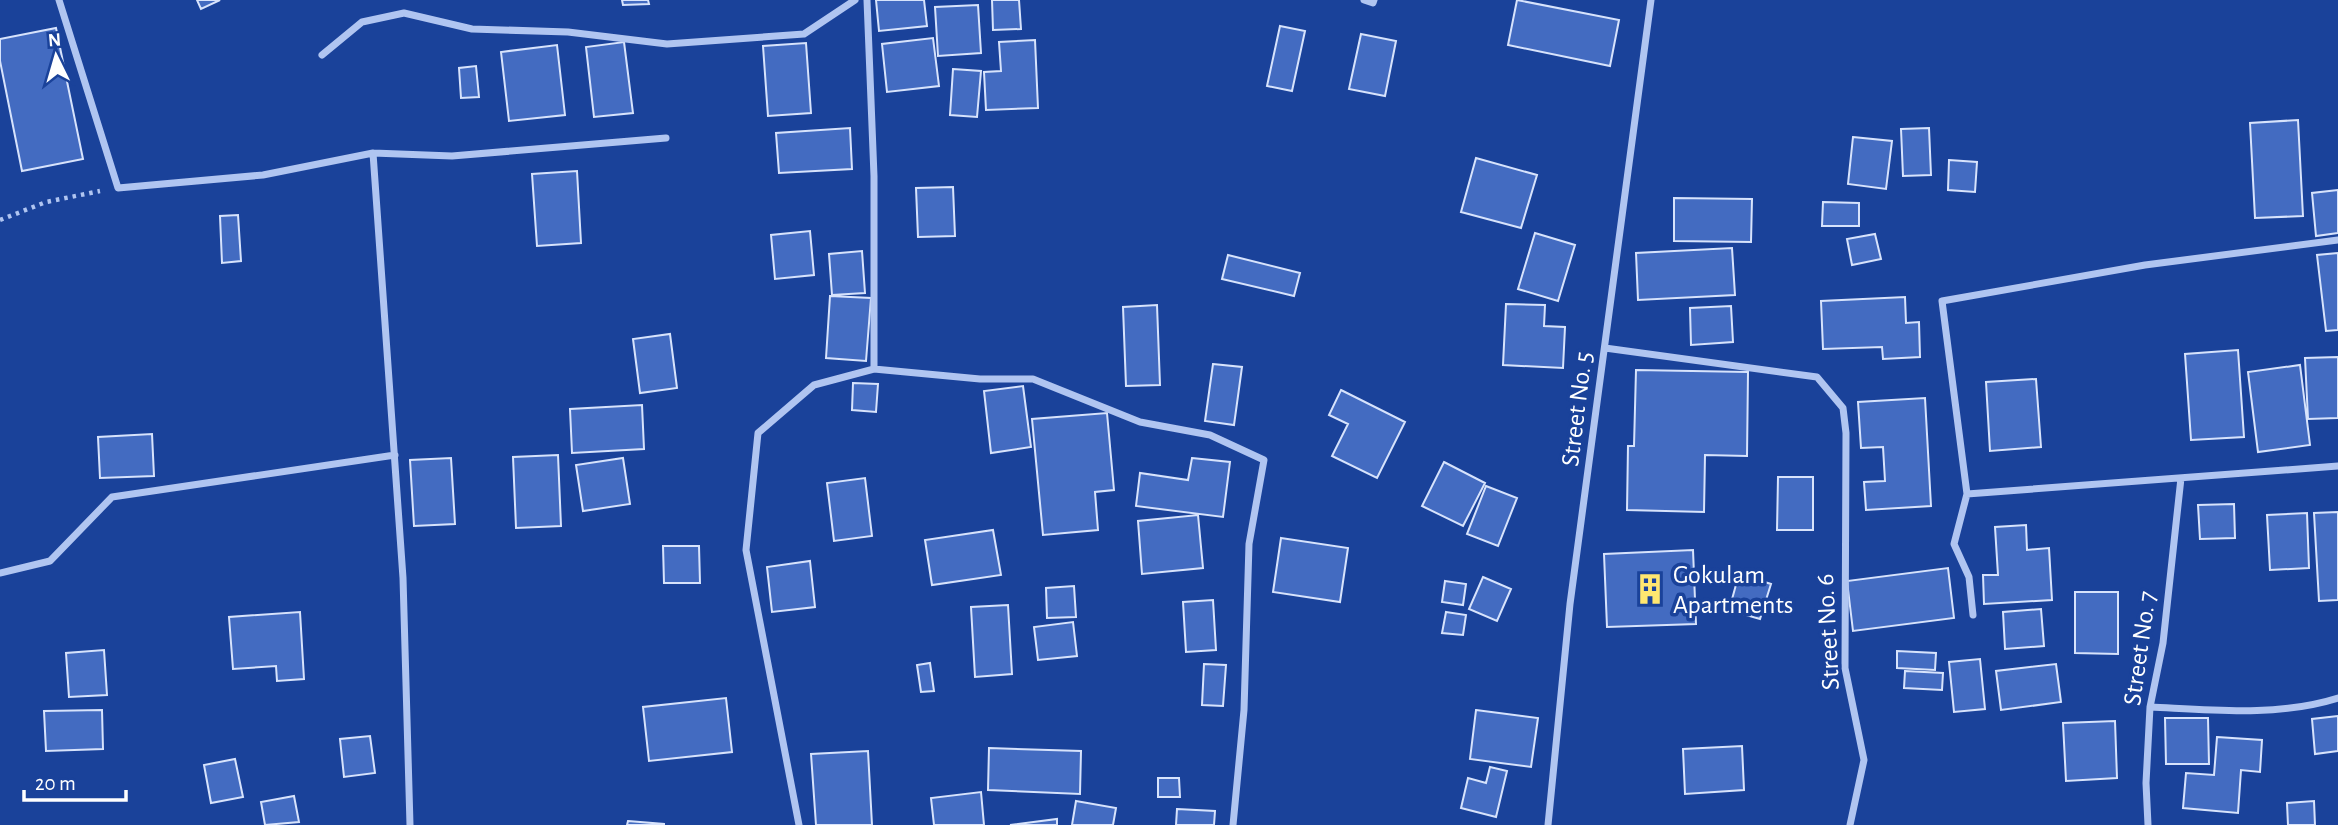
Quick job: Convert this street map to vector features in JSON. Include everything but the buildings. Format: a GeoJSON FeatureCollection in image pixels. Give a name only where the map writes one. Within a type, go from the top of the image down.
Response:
{"type":"FeatureCollection","features":[{"type":"Feature","properties":{"kind":"street"},"geometry":{"type":"LineString","coordinates":[[59,0],[118,188],[263,175],[373,153],[452,156],[666,138]]}},
{"type":"Feature","properties":{"kind":"street"},"geometry":{"type":"LineString","coordinates":[[322,55],[362,22],[404,13],[472,29],[568,32],[667,44],[804,34],[855,0]]}},
{"type":"Feature","properties":{"kind":"street"},"geometry":{"type":"LineString","coordinates":[[867,0],[875,203],[874,369]]}},
{"type":"Feature","properties":{"kind":"street"},"geometry":{"type":"LineString","coordinates":[[1364,0],[1373,3],[1374,0]]}},
{"type":"Feature","properties":{"kind":"street","name":"Street No. 5"},"geometry":{"type":"LineString","coordinates":[[1548,825],[1570,604],[1651,0]]}},
{"type":"Feature","properties":{"kind":"street"},"geometry":{"type":"LineString","coordinates":[[373,153],[403,578],[410,825]]}},
{"type":"Feature","properties":{"kind":"street"},"geometry":{"type":"LineString","coordinates":[[1973,615],[1969,577],[1954,544],[1967,494],[1942,301],[2145,265],[2338,240]]}},
{"type":"Feature","properties":{"kind":"street","name":"Street No. 6"},"geometry":{"type":"LineString","coordinates":[[1605,348],[1817,377],[1843,408],[1846,433],[1845,668],[1864,760],[1850,825]]}},
{"type":"Feature","properties":{"kind":"street"},"geometry":{"type":"LineString","coordinates":[[799,825],[746,550],[758,433],[814,385],[874,369],[980,379],[1033,379],[1140,422],[1210,435],[1264,460],[1249,544],[1244,710],[1233,825]]}},
{"type":"Feature","properties":{"kind":"street"},"geometry":{"type":"LineString","coordinates":[[0,573],[50,561],[112,497],[395,455]]}},
{"type":"Feature","properties":{"kind":"street"},"geometry":{"type":"LineString","coordinates":[[1967,494],[2338,466]]}},
{"type":"Feature","properties":{"kind":"street","name":"Street No. 7"},"geometry":{"type":"LineString","coordinates":[[2148,825],[2146,783],[2150,707],[2163,643],[2180,478]]}},
{"type":"Feature","properties":{"kind":"street"},"geometry":{"type":"LineString","coordinates":[[2150,707],[2237,712],[2313,706],[2338,698]]}},
{"type":"Feature","properties":{"kind":"path"},"geometry":{"type":"LineString","coordinates":[[0,220],[46,202],[118,188]]}},
{"type":"Feature","properties":{"kind":"place","name":"Gokulam Apartments"},"geometry":{"type":"Point","coordinates":[1650,589]}}]}
